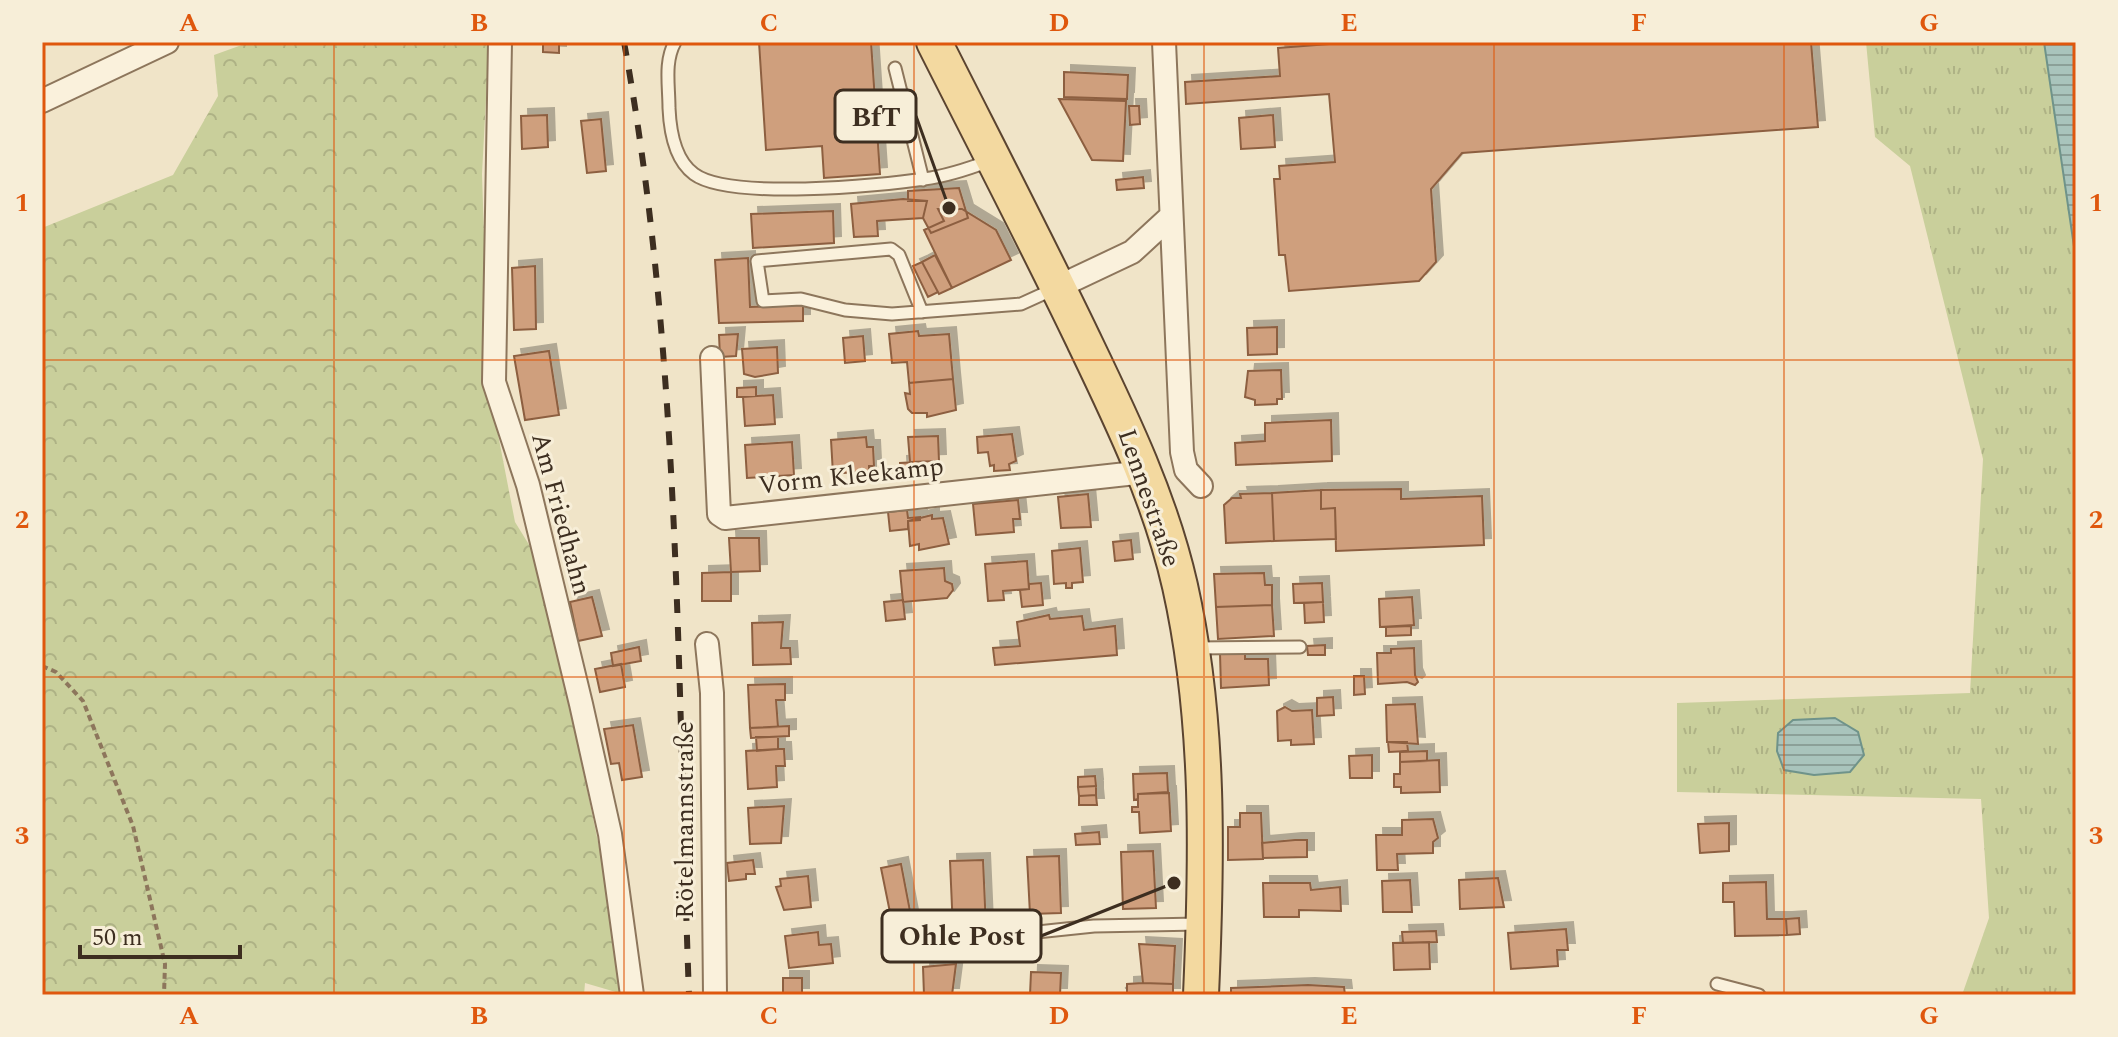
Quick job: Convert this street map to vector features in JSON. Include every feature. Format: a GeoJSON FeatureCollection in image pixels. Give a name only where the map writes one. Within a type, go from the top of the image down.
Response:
{"type":"FeatureCollection","features":[{"type":"Feature","properties":{"kind":"main road","name":"Lennestraße"},"geometry":{"type":"LineString","coordinates":[[934,42],[1058,287],[1145,472],[1180,586],[1191,648],[1203,763],[1201,995]]}},
{"type":"Feature","properties":{"kind":"street"},"geometry":{"type":"LineString","coordinates":[[42,101],[167,42]]}},
{"type":"Feature","properties":{"kind":"street","name":"Am Friedhahn"},"geometry":{"type":"LineString","coordinates":[[500,42],[494,382],[528,485],[581,704],[610,834],[632,995]]}},
{"type":"Feature","properties":{"kind":"street"},"geometry":{"type":"LineString","coordinates":[[1164,42],[1182,452],[1186,470],[1201,486]]}},
{"type":"Feature","properties":{"kind":"street"},"geometry":{"type":"LineString","coordinates":[[1058,287],[1132,252],[1170,217]]}},
{"type":"Feature","properties":{"kind":"street","name":"Vorm Kleekamp"},"geometry":{"type":"LineString","coordinates":[[712,358],[719,514],[725,518],[1145,472]]}},
{"type":"Feature","properties":{"kind":"street","name":"Rötelmannstraße"},"geometry":{"type":"LineString","coordinates":[[707,644],[712,693],[715,995]]}},
{"type":"Feature","properties":{"kind":"lane"},"geometry":{"type":"LineString","coordinates":[[675,42],[667,55],[674,142],[686,167],[709,183],[725,188],[794,188],[923,180],[993,160]]}},
{"type":"Feature","properties":{"kind":"lane"},"geometry":{"type":"LineString","coordinates":[[895,68],[923,180]]}},
{"type":"Feature","properties":{"kind":"lane"},"geometry":{"type":"LineString","coordinates":[[922,312],[899,255],[891,249],[757,261],[763,301],[801,299],[845,310],[892,314],[922,312],[1021,304],[1058,287]]}},
{"type":"Feature","properties":{"kind":"lane"},"geometry":{"type":"LineString","coordinates":[[1191,648],[1300,647]]}},
{"type":"Feature","properties":{"kind":"lane"},"geometry":{"type":"LineString","coordinates":[[944,942],[1094,926],[1204,924]]}},
{"type":"Feature","properties":{"kind":"lane"},"geometry":{"type":"LineString","coordinates":[[1717,984],[1759,995]]}},
{"type":"Feature","properties":{"kind":"path"},"geometry":{"type":"LineString","coordinates":[[42,666],[56,672],[83,701],[133,826],[165,964],[164,995]]}},
{"type":"Feature","properties":{"kind":"green space"},"geometry":{"type":"Polygon","coordinates":[[[250,42],[489,42],[482,174],[489,388],[515,522],[536,556],[566,688],[618,938],[626,995],[585,983],[584,995],[42,995],[42,228],[173,175],[218,96],[214,55],[250,42]]]}},
{"type":"Feature","properties":{"kind":"green space"},"geometry":{"type":"Polygon","coordinates":[[[1866,42],[2044,42],[2076,260],[2076,995],[1962,995],[1989,918],[1981,799],[1677,792],[1677,703],[1970,693],[1983,459],[1910,166],[1875,137],[1866,42]]]}},
{"type":"Feature","properties":{"kind":"water"},"geometry":{"type":"Polygon","coordinates":[[[2044,42],[2076,42],[2076,260],[2044,42]]]}},
{"type":"Feature","properties":{"kind":"water"},"geometry":{"type":"Polygon","coordinates":[[[1835,718],[1858,732],[1864,755],[1850,772],[1814,775],[1784,770],[1777,751],[1778,733],[1793,720],[1835,718]]]}},
{"type":"Feature","properties":{"kind":"building"},"geometry":{"type":"Polygon","coordinates":[[[543,42],[559,42],[559,53],[543,52],[543,42]]]}},
{"type":"Feature","properties":{"kind":"building"},"geometry":{"type":"Polygon","coordinates":[[[759,42],[871,42],[880,174],[824,178],[822,146],[766,150],[759,42]]]}},
{"type":"Feature","properties":{"kind":"building"},"geometry":{"type":"Polygon","coordinates":[[[1355,42],[1811,42],[1818,127],[1462,153],[1431,189],[1436,262],[1419,281],[1289,291],[1285,255],[1279,255],[1274,179],[1280,179],[1279,166],[1335,162],[1329,94],[1186,104],[1185,82],[1280,76],[1278,48],[1355,42]]]}},
{"type":"Feature","properties":{"kind":"building"},"geometry":{"type":"Polygon","coordinates":[[[1064,72],[1128,75],[1127,99],[1064,97],[1064,72]]]}},
{"type":"Feature","properties":{"kind":"building"},"geometry":{"type":"Polygon","coordinates":[[[1059,99],[1126,101],[1123,161],[1092,160],[1059,99]]]}},
{"type":"Feature","properties":{"kind":"building"},"geometry":{"type":"Polygon","coordinates":[[[1129,106],[1139,106],[1140,124],[1130,125],[1129,106]]]}},
{"type":"Feature","properties":{"kind":"building"},"geometry":{"type":"Polygon","coordinates":[[[547,115],[548,147],[522,149],[521,116],[547,115]]]}},
{"type":"Feature","properties":{"kind":"building"},"geometry":{"type":"Polygon","coordinates":[[[1273,115],[1275,147],[1241,149],[1239,118],[1273,115]]]}},
{"type":"Feature","properties":{"kind":"building"},"geometry":{"type":"Polygon","coordinates":[[[601,119],[606,171],[587,173],[581,121],[601,119]]]}},
{"type":"Feature","properties":{"kind":"building"},"geometry":{"type":"Polygon","coordinates":[[[1143,177],[1144,188],[1117,190],[1116,180],[1143,177]]]}},
{"type":"Feature","properties":{"kind":"building"},"geometry":{"type":"Polygon","coordinates":[[[959,188],[968,218],[931,233],[923,218],[927,201],[908,201],[908,191],[959,188]]]}},
{"type":"Feature","properties":{"kind":"building"},"geometry":{"type":"Polygon","coordinates":[[[903,199],[927,201],[923,218],[877,221],[878,236],[854,237],[851,204],[903,199]]]}},
{"type":"Feature","properties":{"kind":"building"},"geometry":{"type":"Polygon","coordinates":[[[938,209],[962,209],[996,230],[1011,260],[952,288],[924,230],[944,221],[938,209]]]}},
{"type":"Feature","properties":{"kind":"building"},"geometry":{"type":"Polygon","coordinates":[[[833,211],[834,243],[753,248],[751,214],[833,211]]]}},
{"type":"Feature","properties":{"kind":"building"},"geometry":{"type":"Polygon","coordinates":[[[935,255],[952,288],[939,294],[922,262],[935,255]]]}},
{"type":"Feature","properties":{"kind":"building"},"geometry":{"type":"Polygon","coordinates":[[[748,258],[750,307],[803,305],[803,321],[719,323],[715,260],[748,258]]]}},
{"type":"Feature","properties":{"kind":"building"},"geometry":{"type":"Polygon","coordinates":[[[922,262],[938,292],[928,297],[913,266],[922,262]]]}},
{"type":"Feature","properties":{"kind":"building"},"geometry":{"type":"Polygon","coordinates":[[[535,266],[536,329],[514,330],[512,268],[535,266]]]}},
{"type":"Feature","properties":{"kind":"building"},"geometry":{"type":"Polygon","coordinates":[[[1277,327],[1277,354],[1248,355],[1247,328],[1277,327]]]}},
{"type":"Feature","properties":{"kind":"building"},"geometry":{"type":"Polygon","coordinates":[[[918,331],[919,336],[949,334],[953,379],[909,383],[907,362],[892,363],[889,334],[918,331]]]}},
{"type":"Feature","properties":{"kind":"building"},"geometry":{"type":"Polygon","coordinates":[[[738,334],[736,356],[720,357],[719,335],[738,334]]]}},
{"type":"Feature","properties":{"kind":"building"},"geometry":{"type":"Polygon","coordinates":[[[863,336],[865,361],[845,363],[843,338],[863,336]]]}},
{"type":"Feature","properties":{"kind":"building"},"geometry":{"type":"Polygon","coordinates":[[[777,347],[778,373],[755,377],[744,374],[742,349],[777,347]]]}},
{"type":"Feature","properties":{"kind":"building"},"geometry":{"type":"Polygon","coordinates":[[[549,351],[559,415],[525,420],[514,356],[549,351]]]}},
{"type":"Feature","properties":{"kind":"building"},"geometry":{"type":"Polygon","coordinates":[[[1281,370],[1282,399],[1277,399],[1277,404],[1255,405],[1255,400],[1245,397],[1248,371],[1281,370]]]}},
{"type":"Feature","properties":{"kind":"building"},"geometry":{"type":"Polygon","coordinates":[[[953,379],[956,410],[927,417],[927,413],[912,413],[908,409],[905,393],[910,394],[909,383],[953,379]]]}},
{"type":"Feature","properties":{"kind":"building"},"geometry":{"type":"Polygon","coordinates":[[[756,387],[756,397],[737,397],[737,388],[756,387]]]}},
{"type":"Feature","properties":{"kind":"building"},"geometry":{"type":"Polygon","coordinates":[[[773,395],[775,424],[745,426],[743,397],[773,395]]]}},
{"type":"Feature","properties":{"kind":"building"},"geometry":{"type":"Polygon","coordinates":[[[1331,420],[1332,461],[1236,465],[1235,443],[1265,441],[1265,423],[1331,420]]]}},
{"type":"Feature","properties":{"kind":"building"},"geometry":{"type":"Polygon","coordinates":[[[1012,434],[1016,461],[1009,464],[1010,470],[994,471],[988,452],[978,453],[977,437],[1012,434]]]}},
{"type":"Feature","properties":{"kind":"building"},"geometry":{"type":"Polygon","coordinates":[[[938,436],[939,461],[910,462],[908,437],[938,436]]]}},
{"type":"Feature","properties":{"kind":"building"},"geometry":{"type":"Polygon","coordinates":[[[866,437],[867,447],[873,447],[874,466],[869,466],[869,478],[855,480],[855,472],[833,474],[831,440],[866,437]]]}},
{"type":"Feature","properties":{"kind":"building"},"geometry":{"type":"Polygon","coordinates":[[[792,442],[794,475],[747,478],[745,445],[792,442]]]}},
{"type":"Feature","properties":{"kind":"building"},"geometry":{"type":"Polygon","coordinates":[[[917,462],[918,478],[901,479],[900,463],[917,462]]]}},
{"type":"Feature","properties":{"kind":"building"},"geometry":{"type":"Polygon","coordinates":[[[1401,489],[1401,499],[1482,496],[1484,545],[1336,551],[1335,508],[1321,509],[1321,490],[1401,489]]]}},
{"type":"Feature","properties":{"kind":"building"},"geometry":{"type":"Polygon","coordinates":[[[1321,490],[1321,509],[1335,508],[1336,539],[1274,541],[1272,493],[1321,490]]]}},
{"type":"Feature","properties":{"kind":"building"},"geometry":{"type":"Polygon","coordinates":[[[1272,493],[1274,541],[1226,543],[1224,505],[1232,498],[1241,498],[1240,494],[1272,493]]]}},
{"type":"Feature","properties":{"kind":"building"},"geometry":{"type":"Polygon","coordinates":[[[1088,494],[1091,527],[1061,528],[1058,497],[1088,494]]]}},
{"type":"Feature","properties":{"kind":"building"},"geometry":{"type":"Polygon","coordinates":[[[1018,500],[1020,519],[1013,519],[1014,532],[976,535],[973,504],[1018,500]]]}},
{"type":"Feature","properties":{"kind":"building"},"geometry":{"type":"Polygon","coordinates":[[[907,510],[908,518],[920,517],[920,520],[908,521],[908,529],[890,531],[888,512],[907,510]]]}},
{"type":"Feature","properties":{"kind":"building"},"geometry":{"type":"Polygon","coordinates":[[[932,515],[932,519],[943,518],[949,544],[919,550],[919,544],[910,546],[908,521],[932,515]]]}},
{"type":"Feature","properties":{"kind":"building"},"geometry":{"type":"Polygon","coordinates":[[[729,538],[759,538],[760,571],[731,572],[729,538]]]}},
{"type":"Feature","properties":{"kind":"building"},"geometry":{"type":"Polygon","coordinates":[[[1131,540],[1133,559],[1115,561],[1113,542],[1131,540]]]}},
{"type":"Feature","properties":{"kind":"building"},"geometry":{"type":"Polygon","coordinates":[[[1080,548],[1083,582],[1072,583],[1072,588],[1066,588],[1066,583],[1054,584],[1052,551],[1080,548]]]}},
{"type":"Feature","properties":{"kind":"building"},"geometry":{"type":"Polygon","coordinates":[[[1027,561],[1029,589],[1003,591],[1004,600],[988,601],[985,564],[1027,561]]]}},
{"type":"Feature","properties":{"kind":"building"},"geometry":{"type":"Polygon","coordinates":[[[944,568],[945,581],[952,584],[953,590],[947,598],[903,602],[900,571],[944,568]]]}},
{"type":"Feature","properties":{"kind":"building"},"geometry":{"type":"Polygon","coordinates":[[[731,572],[731,601],[702,601],[702,573],[731,572]]]}},
{"type":"Feature","properties":{"kind":"building"},"geometry":{"type":"Polygon","coordinates":[[[1264,573],[1265,585],[1272,585],[1272,605],[1216,607],[1214,574],[1264,573]]]}},
{"type":"Feature","properties":{"kind":"building"},"geometry":{"type":"Polygon","coordinates":[[[1041,583],[1043,605],[1022,607],[1020,590],[1029,589],[1029,584],[1041,583]]]}},
{"type":"Feature","properties":{"kind":"building"},"geometry":{"type":"Polygon","coordinates":[[[1322,583],[1323,602],[1294,603],[1293,584],[1322,583]]]}},
{"type":"Feature","properties":{"kind":"building"},"geometry":{"type":"Polygon","coordinates":[[[592,597],[602,636],[578,641],[570,602],[592,597]]]}},
{"type":"Feature","properties":{"kind":"building"},"geometry":{"type":"Polygon","coordinates":[[[1412,597],[1414,625],[1380,627],[1379,599],[1412,597]]]}},
{"type":"Feature","properties":{"kind":"building"},"geometry":{"type":"Polygon","coordinates":[[[903,600],[905,619],[886,621],[884,602],[903,600]]]}},
{"type":"Feature","properties":{"kind":"building"},"geometry":{"type":"Polygon","coordinates":[[[1323,602],[1324,622],[1305,623],[1304,603],[1323,602]]]}},
{"type":"Feature","properties":{"kind":"building"},"geometry":{"type":"Polygon","coordinates":[[[1272,605],[1274,636],[1218,639],[1216,607],[1272,605]]]}},
{"type":"Feature","properties":{"kind":"building"},"geometry":{"type":"Polygon","coordinates":[[[1049,615],[1050,619],[1082,616],[1084,630],[1115,626],[1117,655],[995,665],[993,648],[1020,646],[1017,622],[1049,615]]]}},
{"type":"Feature","properties":{"kind":"building"},"geometry":{"type":"Polygon","coordinates":[[[783,622],[781,648],[790,648],[791,664],[753,665],[752,623],[783,622]]]}},
{"type":"Feature","properties":{"kind":"building"},"geometry":{"type":"Polygon","coordinates":[[[1411,626],[1411,635],[1386,636],[1386,627],[1411,626]]]}},
{"type":"Feature","properties":{"kind":"building"},"geometry":{"type":"Polygon","coordinates":[[[1325,645],[1325,655],[1308,655],[1307,646],[1325,645]]]}},
{"type":"Feature","properties":{"kind":"building"},"geometry":{"type":"Polygon","coordinates":[[[639,647],[641,661],[613,666],[611,653],[639,647]]]}},
{"type":"Feature","properties":{"kind":"building"},"geometry":{"type":"Polygon","coordinates":[[[1414,648],[1418,682],[1415,685],[1407,682],[1378,684],[1377,653],[1414,648]]]}},
{"type":"Feature","properties":{"kind":"building"},"geometry":{"type":"Polygon","coordinates":[[[1245,653],[1245,659],[1268,659],[1269,685],[1221,688],[1220,654],[1245,653]]]}},
{"type":"Feature","properties":{"kind":"building"},"geometry":{"type":"Polygon","coordinates":[[[621,664],[625,687],[600,692],[595,669],[621,664]]]}},
{"type":"Feature","properties":{"kind":"building"},"geometry":{"type":"Polygon","coordinates":[[[1354,676],[1364,676],[1365,694],[1354,695],[1354,676]]]}},
{"type":"Feature","properties":{"kind":"building"},"geometry":{"type":"Polygon","coordinates":[[[785,684],[785,700],[776,700],[778,727],[750,728],[748,685],[785,684]]]}},
{"type":"Feature","properties":{"kind":"building"},"geometry":{"type":"Polygon","coordinates":[[[1333,697],[1334,715],[1317,716],[1317,698],[1333,697]]]}},
{"type":"Feature","properties":{"kind":"building"},"geometry":{"type":"Polygon","coordinates":[[[1415,704],[1418,744],[1387,742],[1386,705],[1415,704]]]}},
{"type":"Feature","properties":{"kind":"building"},"geometry":{"type":"Polygon","coordinates":[[[1285,707],[1292,711],[1312,710],[1314,744],[1291,745],[1291,740],[1278,741],[1277,711],[1285,707]]]}},
{"type":"Feature","properties":{"kind":"building"},"geometry":{"type":"Polygon","coordinates":[[[633,725],[642,777],[622,780],[619,763],[611,764],[604,729],[633,725]]]}},
{"type":"Feature","properties":{"kind":"building"},"geometry":{"type":"Polygon","coordinates":[[[789,726],[789,736],[751,738],[750,728],[789,726]]]}},
{"type":"Feature","properties":{"kind":"building"},"geometry":{"type":"Polygon","coordinates":[[[756,737],[778,737],[778,749],[757,751],[756,737]]]}},
{"type":"Feature","properties":{"kind":"building"},"geometry":{"type":"Polygon","coordinates":[[[1388,742],[1407,742],[1408,751],[1389,752],[1388,742]]]}},
{"type":"Feature","properties":{"kind":"building"},"geometry":{"type":"Polygon","coordinates":[[[784,749],[785,766],[776,766],[777,787],[748,789],[746,751],[784,749]]]}},
{"type":"Feature","properties":{"kind":"building"},"geometry":{"type":"Polygon","coordinates":[[[1427,751],[1427,761],[1400,762],[1400,752],[1427,751]]]}},
{"type":"Feature","properties":{"kind":"building"},"geometry":{"type":"Polygon","coordinates":[[[1372,755],[1372,778],[1350,778],[1349,756],[1372,755]]]}},
{"type":"Feature","properties":{"kind":"building"},"geometry":{"type":"Polygon","coordinates":[[[1439,760],[1440,792],[1401,793],[1401,787],[1394,787],[1394,774],[1400,774],[1400,762],[1439,760]]]}},
{"type":"Feature","properties":{"kind":"building"},"geometry":{"type":"Polygon","coordinates":[[[1167,773],[1168,792],[1138,794],[1138,799],[1134,800],[1133,774],[1167,773]]]}},
{"type":"Feature","properties":{"kind":"building"},"geometry":{"type":"Polygon","coordinates":[[[1095,776],[1096,786],[1078,787],[1078,777],[1095,776]]]}},
{"type":"Feature","properties":{"kind":"building"},"geometry":{"type":"Polygon","coordinates":[[[1096,786],[1096,795],[1079,796],[1078,787],[1096,786]]]}},
{"type":"Feature","properties":{"kind":"building"},"geometry":{"type":"Polygon","coordinates":[[[1169,793],[1171,831],[1140,833],[1139,812],[1132,812],[1132,807],[1138,807],[1138,794],[1169,793]]]}},
{"type":"Feature","properties":{"kind":"building"},"geometry":{"type":"Polygon","coordinates":[[[1096,795],[1097,805],[1079,805],[1079,796],[1096,795]]]}},
{"type":"Feature","properties":{"kind":"building"},"geometry":{"type":"Polygon","coordinates":[[[784,806],[781,843],[750,844],[748,808],[784,806]]]}},
{"type":"Feature","properties":{"kind":"building"},"geometry":{"type":"Polygon","coordinates":[[[1240,813],[1261,813],[1263,859],[1228,860],[1228,827],[1240,827],[1240,813]]]}},
{"type":"Feature","properties":{"kind":"building"},"geometry":{"type":"Polygon","coordinates":[[[1433,819],[1438,838],[1433,842],[1433,853],[1397,854],[1398,870],[1377,870],[1376,835],[1402,835],[1402,820],[1433,819]]]}},
{"type":"Feature","properties":{"kind":"building"},"geometry":{"type":"Polygon","coordinates":[[[1729,823],[1729,851],[1700,853],[1698,824],[1729,823]]]}},
{"type":"Feature","properties":{"kind":"building"},"geometry":{"type":"Polygon","coordinates":[[[1099,832],[1100,844],[1076,845],[1075,834],[1099,832]]]}},
{"type":"Feature","properties":{"kind":"building"},"geometry":{"type":"Polygon","coordinates":[[[1307,840],[1307,857],[1263,858],[1262,843],[1307,840]]]}},
{"type":"Feature","properties":{"kind":"building"},"geometry":{"type":"Polygon","coordinates":[[[1153,851],[1156,908],[1123,909],[1121,852],[1153,851]]]}},
{"type":"Feature","properties":{"kind":"building"},"geometry":{"type":"Polygon","coordinates":[[[1059,856],[1061,913],[1030,914],[1027,857],[1059,856]]]}},
{"type":"Feature","properties":{"kind":"building"},"geometry":{"type":"Polygon","coordinates":[[[753,860],[755,874],[746,874],[746,879],[729,881],[727,863],[753,860]]]}},
{"type":"Feature","properties":{"kind":"building"},"geometry":{"type":"Polygon","coordinates":[[[983,860],[986,928],[953,930],[950,861],[983,860]]]}},
{"type":"Feature","properties":{"kind":"building"},"geometry":{"type":"Polygon","coordinates":[[[901,864],[917,948],[898,952],[881,868],[901,864]]]}},
{"type":"Feature","properties":{"kind":"building"},"geometry":{"type":"Polygon","coordinates":[[[808,876],[811,907],[784,910],[776,887],[781,886],[780,879],[808,876]]]}},
{"type":"Feature","properties":{"kind":"building"},"geometry":{"type":"Polygon","coordinates":[[[1498,878],[1504,907],[1460,909],[1459,880],[1498,878]]]}},
{"type":"Feature","properties":{"kind":"building"},"geometry":{"type":"Polygon","coordinates":[[[1410,880],[1412,912],[1383,912],[1382,881],[1410,880]]]}},
{"type":"Feature","properties":{"kind":"building"},"geometry":{"type":"Polygon","coordinates":[[[1766,882],[1767,919],[1786,919],[1787,935],[1735,936],[1734,902],[1723,902],[1723,883],[1766,882]]]}},
{"type":"Feature","properties":{"kind":"building"},"geometry":{"type":"Polygon","coordinates":[[[1263,883],[1310,883],[1311,890],[1340,887],[1341,911],[1299,910],[1299,917],[1264,917],[1263,883]]]}},
{"type":"Feature","properties":{"kind":"building"},"geometry":{"type":"Polygon","coordinates":[[[1799,918],[1800,934],[1787,935],[1786,919],[1799,918]]]}},
{"type":"Feature","properties":{"kind":"building"},"geometry":{"type":"Polygon","coordinates":[[[1566,929],[1568,950],[1557,950],[1558,966],[1511,969],[1508,933],[1566,929]]]}},
{"type":"Feature","properties":{"kind":"building"},"geometry":{"type":"Polygon","coordinates":[[[1436,931],[1437,942],[1403,943],[1402,932],[1436,931]]]}},
{"type":"Feature","properties":{"kind":"building"},"geometry":{"type":"Polygon","coordinates":[[[818,932],[819,945],[831,944],[833,963],[789,968],[785,936],[818,932]]]}},
{"type":"Feature","properties":{"kind":"building"},"geometry":{"type":"Polygon","coordinates":[[[1429,942],[1430,969],[1394,970],[1393,943],[1429,942]]]}},
{"type":"Feature","properties":{"kind":"building"},"geometry":{"type":"Polygon","coordinates":[[[1139,944],[1175,946],[1173,984],[1143,983],[1139,944]]]}},
{"type":"Feature","properties":{"kind":"building"},"geometry":{"type":"Polygon","coordinates":[[[956,964],[952,995],[924,995],[923,967],[956,964]]]}},
{"type":"Feature","properties":{"kind":"building"},"geometry":{"type":"Polygon","coordinates":[[[1031,972],[1061,973],[1060,995],[1030,995],[1031,972]]]}},
{"type":"Feature","properties":{"kind":"building"},"geometry":{"type":"Polygon","coordinates":[[[783,978],[802,978],[802,995],[783,995],[783,978]]]}},
{"type":"Feature","properties":{"kind":"building"},"geometry":{"type":"Polygon","coordinates":[[[1127,984],[1173,984],[1173,995],[1118,995],[1127,993],[1127,984]]]}},
{"type":"Feature","properties":{"kind":"building"},"geometry":{"type":"Polygon","coordinates":[[[1344,987],[1345,995],[1231,995],[1231,988],[1344,987]]]}},
{"type":"Feature","properties":{"kind":"railway"},"geometry":{"type":"LineString","coordinates":[[624,42],[643,160],[657,278],[666,398],[678,637],[689,995]]}},
{"type":"Feature","properties":{"kind":"place","name":"BfT"},"geometry":{"type":"Point","coordinates":[949,208]}},
{"type":"Feature","properties":{"kind":"place","name":"Ohle Post"},"geometry":{"type":"Point","coordinates":[1174,883]}}]}
